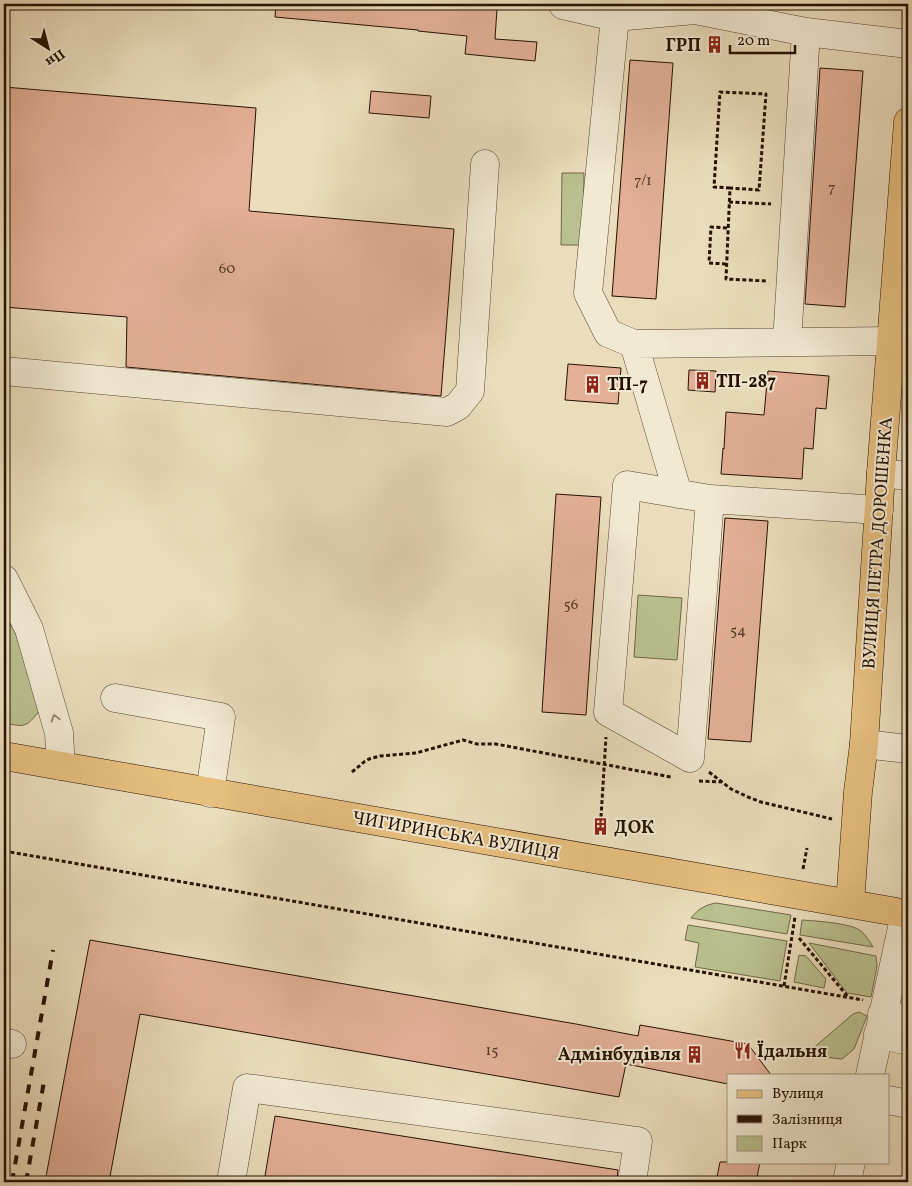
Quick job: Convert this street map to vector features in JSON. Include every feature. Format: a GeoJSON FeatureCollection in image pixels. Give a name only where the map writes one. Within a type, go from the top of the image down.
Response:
{"type":"FeatureCollection","features":[{"type":"Feature","properties":{"kind":"main road","name":"ВУЛИЦЯ ПЕТРА ДОРОШЕНКА"},"geometry":{"type":"LineString","coordinates":[[850,904],[858,792],[864,744],[881,473],[908,122]]}},
{"type":"Feature","properties":{"kind":"main road","name":"ЧИГИРИНСЬКА ВУЛИЦЯ"},"geometry":{"type":"LineString","coordinates":[[4,756],[907,914]]}},
{"type":"Feature","properties":{"kind":"street"},"geometry":{"type":"LineString","coordinates":[[563,4],[615,17],[671,8],[695,10],[806,32],[908,44]]}},
{"type":"Feature","properties":{"kind":"street"},"geometry":{"type":"LineString","coordinates":[[615,17],[588,293],[608,332],[634,344],[892,341]]}},
{"type":"Feature","properties":{"kind":"street"},"geometry":{"type":"LineString","coordinates":[[786,342],[806,32]]}},
{"type":"Feature","properties":{"kind":"street"},"geometry":{"type":"LineString","coordinates":[[4,371],[447,412],[458,406],[470,391],[485,164]]}},
{"type":"Feature","properties":{"kind":"street"},"geometry":{"type":"LineString","coordinates":[[634,344],[678,494]]}},
{"type":"Feature","properties":{"kind":"street"},"geometry":{"type":"LineString","coordinates":[[881,473],[908,476]]}},
{"type":"Feature","properties":{"kind":"street"},"geometry":{"type":"LineString","coordinates":[[688,772],[608,712],[627,485],[710,498],[879,510]]}},
{"type":"Feature","properties":{"kind":"street"},"geometry":{"type":"LineString","coordinates":[[688,772],[710,498]]}},
{"type":"Feature","properties":{"kind":"street"},"geometry":{"type":"LineString","coordinates":[[4,579],[29,629],[59,733],[61,766]]}},
{"type":"Feature","properties":{"kind":"street"},"geometry":{"type":"LineString","coordinates":[[115,698],[221,717],[210,792]]}},
{"type":"Feature","properties":{"kind":"street"},"geometry":{"type":"LineString","coordinates":[[864,744],[908,749]]}},
{"type":"Feature","properties":{"kind":"street"},"geometry":{"type":"LineString","coordinates":[[870,1074],[888,1017],[907,914]]}},
{"type":"Feature","properties":{"kind":"street"},"geometry":{"type":"LineString","coordinates":[[888,1017],[908,1041]]}},
{"type":"Feature","properties":{"kind":"street"},"geometry":{"type":"LineString","coordinates":[[231,1182],[247,1088],[638,1142],[632,1182]]}},
{"type":"Feature","properties":{"kind":"street"},"geometry":{"type":"LineString","coordinates":[[890,1100],[908,1104]]}},
{"type":"Feature","properties":{"kind":"street"},"geometry":{"type":"LineString","coordinates":[[847,1182],[851,1164]]}},
{"type":"Feature","properties":{"kind":"path"},"geometry":{"type":"LineString","coordinates":[[720,92],[766,94],[759,190],[730,188],[714,187],[720,92]]}},
{"type":"Feature","properties":{"kind":"path"},"geometry":{"type":"LineString","coordinates":[[730,188],[726,279],[790,282]]}},
{"type":"Feature","properties":{"kind":"path"},"geometry":{"type":"LineString","coordinates":[[730,202],[795,205]]}},
{"type":"Feature","properties":{"kind":"path"},"geometry":{"type":"LineString","coordinates":[[726,264],[709,263],[711,227],[728,228]]}},
{"type":"Feature","properties":{"kind":"path"},"geometry":{"type":"LineString","coordinates":[[601,817],[608,712]]}},
{"type":"Feature","properties":{"kind":"path"},"geometry":{"type":"LineString","coordinates":[[352,772],[370,759],[416,753],[464,740],[477,744],[496,744],[605,765],[688,772],[722,782],[739,793],[761,802],[838,821]]}},
{"type":"Feature","properties":{"kind":"path"},"geometry":{"type":"LineString","coordinates":[[688,772],[722,782]]}},
{"type":"Feature","properties":{"kind":"path"},"geometry":{"type":"LineString","coordinates":[[903,816],[908,817]]}},
{"type":"Feature","properties":{"kind":"path"},"geometry":{"type":"LineString","coordinates":[[804,868],[807,848]]}},
{"type":"Feature","properties":{"kind":"path"},"geometry":{"type":"LineString","coordinates":[[4,851],[848,997],[888,1017]]}},
{"type":"Feature","properties":{"kind":"path"},"geometry":{"type":"LineString","coordinates":[[784,986],[795,917]]}},
{"type":"Feature","properties":{"kind":"path"},"geometry":{"type":"LineString","coordinates":[[799,938],[848,997]]}},
{"type":"Feature","properties":{"kind":"green space"},"geometry":{"type":"Polygon","coordinates":[[[562,173],[584,173],[583,245],[561,245],[562,173]]]}},
{"type":"Feature","properties":{"kind":"green space"},"geometry":{"type":"Polygon","coordinates":[[[638,595],[682,598],[677,660],[634,657],[638,595]]]}},
{"type":"Feature","properties":{"kind":"green space"},"geometry":{"type":"Polygon","coordinates":[[[4,620],[14,628],[40,710],[25,725],[4,723],[4,620]]]}},
{"type":"Feature","properties":{"kind":"green space"},"geometry":{"type":"Polygon","coordinates":[[[716,903],[791,915],[787,934],[691,918],[702,908],[716,903]]]}},
{"type":"Feature","properties":{"kind":"green space"},"geometry":{"type":"Polygon","coordinates":[[[802,920],[833,923],[856,928],[865,935],[873,947],[800,935],[802,920]]]}},
{"type":"Feature","properties":{"kind":"green space"},"geometry":{"type":"Polygon","coordinates":[[[688,925],[787,941],[780,981],[695,967],[699,943],[685,940],[688,925]]]}},
{"type":"Feature","properties":{"kind":"green space"},"geometry":{"type":"Polygon","coordinates":[[[809,943],[876,956],[877,966],[871,997],[847,993],[809,943]]]}},
{"type":"Feature","properties":{"kind":"green space"},"geometry":{"type":"Polygon","coordinates":[[[799,955],[806,956],[826,979],[824,988],[794,982],[799,955]]]}},
{"type":"Feature","properties":{"kind":"green space"},"geometry":{"type":"Polygon","coordinates":[[[859,1012],[867,1016],[854,1049],[842,1059],[812,1056],[811,1050],[853,1014],[859,1012]]]}},
{"type":"Feature","properties":{"kind":"building"},"geometry":{"type":"Polygon","coordinates":[[[276,4],[433,4],[497,9],[495,39],[537,42],[535,61],[465,54],[467,36],[275,17],[276,4]]]}},
{"type":"Feature","properties":{"kind":"building"},"geometry":{"type":"Polygon","coordinates":[[[630,60],[673,63],[656,299],[612,296],[630,60]]]}},
{"type":"Feature","properties":{"kind":"building"},"geometry":{"type":"Polygon","coordinates":[[[820,68],[863,71],[845,307],[805,304],[820,68]]]}},
{"type":"Feature","properties":{"kind":"building"},"geometry":{"type":"Polygon","coordinates":[[[4,87],[256,108],[249,211],[454,229],[441,396],[126,367],[127,317],[4,307],[4,87]]]}},
{"type":"Feature","properties":{"kind":"building"},"geometry":{"type":"Polygon","coordinates":[[[371,91],[431,96],[429,118],[369,113],[371,91]]]}},
{"type":"Feature","properties":{"kind":"building","name":"ТП-7"},"geometry":{"type":"Polygon","coordinates":[[[568,364],[621,368],[618,404],[565,400],[568,364]]]}},
{"type":"Feature","properties":{"kind":"building","name":"ТП-287"},"geometry":{"type":"Polygon","coordinates":[[[689,370],[716,371],[715,392],[688,390],[689,370]]]}},
{"type":"Feature","properties":{"kind":"building"},"geometry":{"type":"Polygon","coordinates":[[[768,371],[829,376],[826,409],[816,408],[813,449],[804,448],[802,479],[721,474],[726,412],[764,415],[768,371]]]}},
{"type":"Feature","properties":{"kind":"building"},"geometry":{"type":"Polygon","coordinates":[[[556,494],[601,497],[586,715],[542,712],[556,494]]]}},
{"type":"Feature","properties":{"kind":"building"},"geometry":{"type":"Polygon","coordinates":[[[725,518],[768,521],[751,742],[708,739],[725,518]]]}},
{"type":"Feature","properties":{"kind":"building"},"geometry":{"type":"Polygon","coordinates":[[[90,940],[638,1036],[640,1025],[748,1044],[770,1074],[727,1074],[727,1084],[626,1064],[619,1097],[140,1014],[109,1182],[45,1182],[90,940]]]}},
{"type":"Feature","properties":{"kind":"building"},"geometry":{"type":"Polygon","coordinates":[[[275,1116],[618,1170],[617,1182],[264,1182],[275,1116]]]}},
{"type":"Feature","properties":{"kind":"building"},"geometry":{"type":"Polygon","coordinates":[[[720,1162],[727,1162],[727,1164],[760,1164],[756,1182],[716,1182],[720,1162]]]}},
{"type":"Feature","properties":{"kind":"railway"},"geometry":{"type":"LineString","coordinates":[[12,1182],[53,950]]}},
{"type":"Feature","properties":{"kind":"railway"},"geometry":{"type":"LineString","coordinates":[[26,1182],[45,1076]]}},
{"type":"Feature","properties":{"kind":"place","name":"ГРП"},"geometry":{"type":"Point","coordinates":[715,45]}},
{"type":"Feature","properties":{"kind":"place","name":"ТП-287"},"geometry":{"type":"Point","coordinates":[702,381]}},
{"type":"Feature","properties":{"kind":"place","name":"ТП-7"},"geometry":{"type":"Point","coordinates":[593,384]}},
{"type":"Feature","properties":{"kind":"place","name":"ДОК"},"geometry":{"type":"Point","coordinates":[600,827]}},
{"type":"Feature","properties":{"kind":"place","name":"Їдальня"},"geometry":{"type":"Point","coordinates":[743,1051]}},
{"type":"Feature","properties":{"kind":"place","name":"Адмінбудівля"},"geometry":{"type":"Point","coordinates":[695,1054]}}]}
